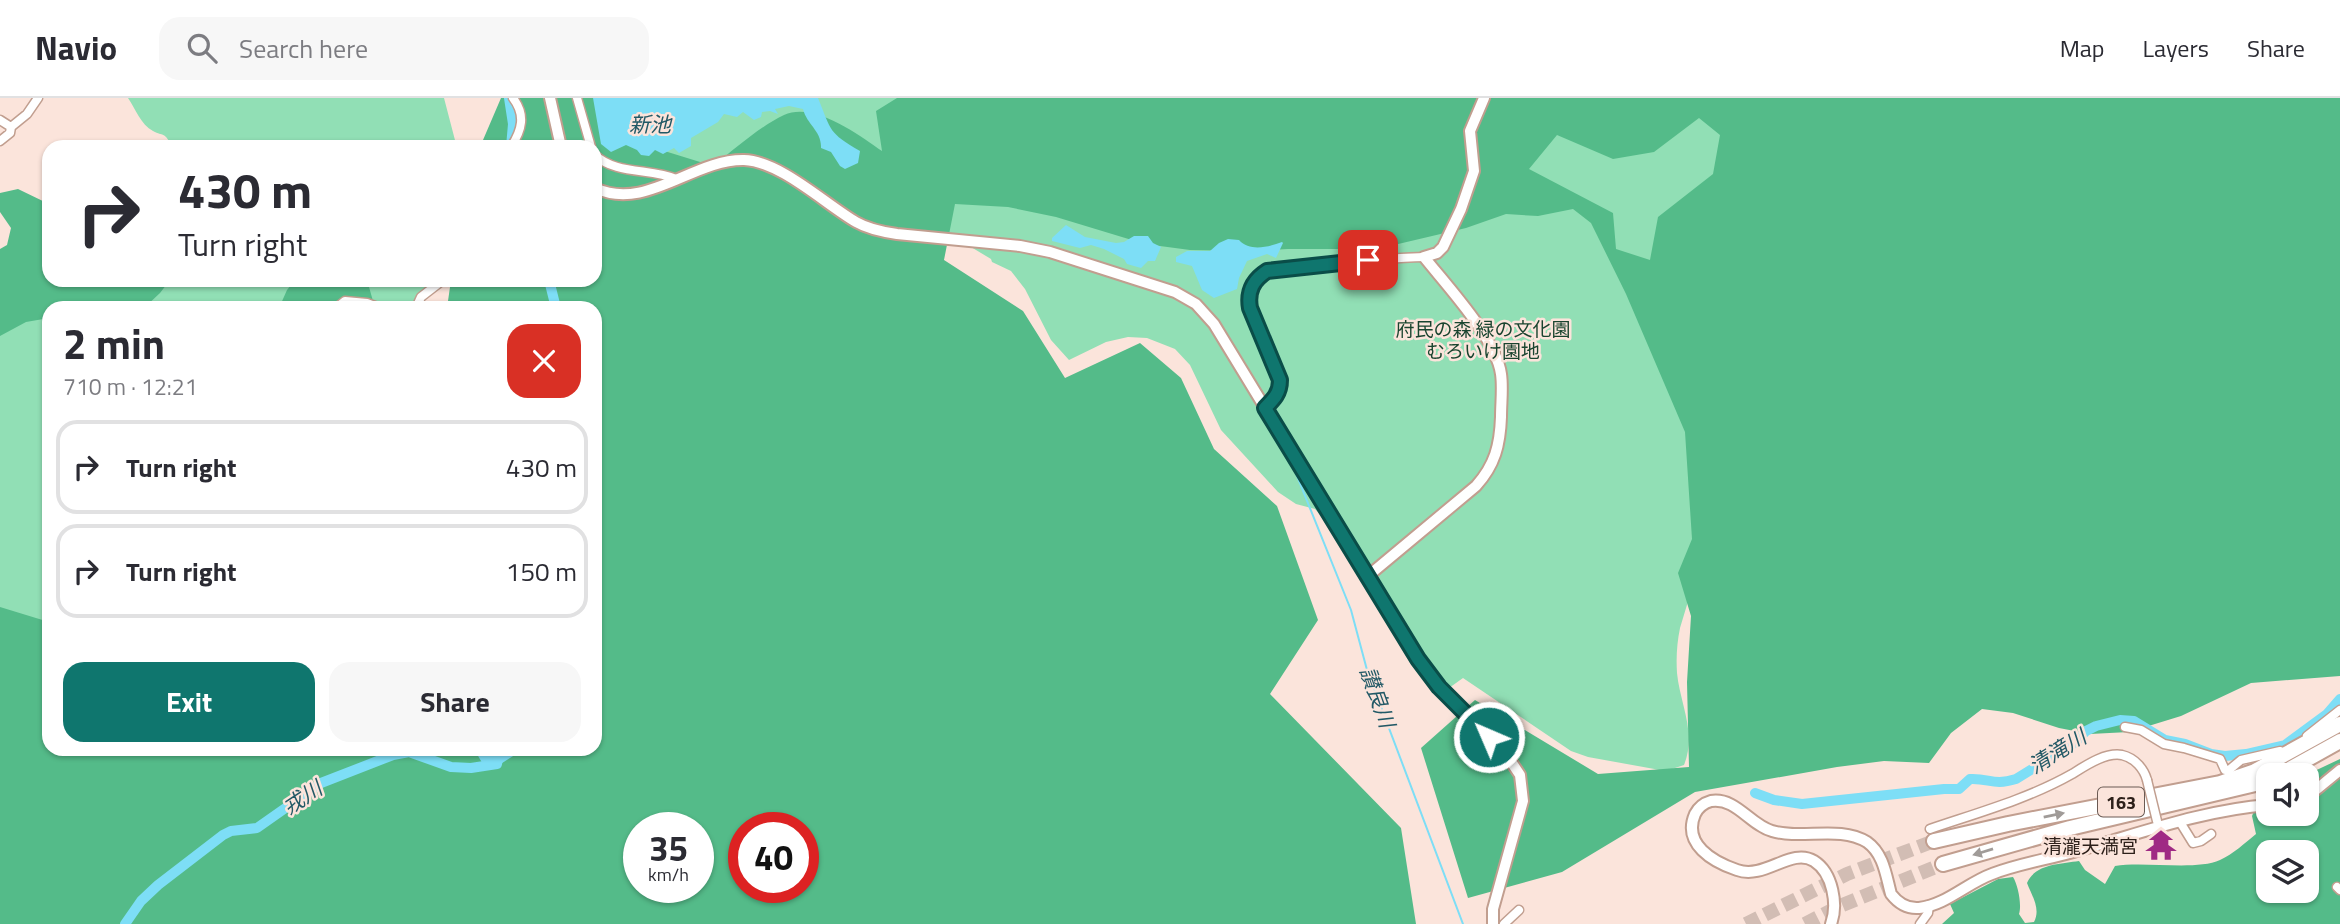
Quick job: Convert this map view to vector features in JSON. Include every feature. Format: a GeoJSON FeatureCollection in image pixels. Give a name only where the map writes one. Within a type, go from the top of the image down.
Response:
{"type":"FeatureCollection","features":[{"type":"Feature","properties":{"kind":"highway"},"geometry":{"type":"LineString","coordinates":[[2314,740],[2340,717]]}},
{"type":"Feature","properties":{"kind":"highway","name":"163"},"geometry":{"type":"LineString","coordinates":[[1932,835],[2008,824],[2220,783],[2255,771],[2340,724]]}},
{"type":"Feature","properties":{"kind":"highway"},"geometry":{"type":"LineString","coordinates":[[2301,763],[2340,741]]}},
{"type":"Feature","properties":{"kind":"highway"},"geometry":{"type":"LineString","coordinates":[[2319,764],[2340,753]]}},
{"type":"Feature","properties":{"kind":"highway","name":"163"},"geometry":{"type":"LineString","coordinates":[[1943,864],[2070,828],[2256,784]]}},
{"type":"Feature","properties":{"kind":"highway","name":"163"},"geometry":{"type":"LineString","coordinates":[[2229,790],[2256,788]]}},
{"type":"Feature","properties":{"kind":"street"},"geometry":{"type":"LineString","coordinates":[[513,98],[520,111],[522,125],[514,140]]}},
{"type":"Feature","properties":{"kind":"street"},"geometry":{"type":"LineString","coordinates":[[550,98],[559,140]]}},
{"type":"Feature","properties":{"kind":"street"},"geometry":{"type":"LineString","coordinates":[[577,98],[589,140]]}},
{"type":"Feature","properties":{"kind":"street"},"geometry":{"type":"LineString","coordinates":[[1265,408],[1280,389],[1280,380],[1250,308],[1248,299],[1252,284],[1267,271],[1424,257],[1437,253],[1444,247],[1474,171],[1470,131],[1484,98]]}},
{"type":"Feature","properties":{"kind":"street"},"geometry":{"type":"LineString","coordinates":[[0,141],[10,133],[11,127],[27,114],[35,99]]}},
{"type":"Feature","properties":{"kind":"street"},"geometry":{"type":"LineString","coordinates":[[0,120],[11,127]]}},
{"type":"Feature","properties":{"kind":"street"},"geometry":{"type":"LineString","coordinates":[[602,160],[676,179]]}},
{"type":"Feature","properties":{"kind":"street"},"geometry":{"type":"LineString","coordinates":[[602,190],[640,193],[725,161],[759,162],[824,199],[856,222],[876,230],[1039,249],[1175,292],[1205,312],[1418,659],[1439,687],[1506,754],[1520,775],[1523,801],[1493,909],[1493,924]]}},
{"type":"Feature","properties":{"kind":"street"},"geometry":{"type":"LineString","coordinates":[[1368,576],[1476,486],[1487,474],[1498,451],[1501,372],[1492,347],[1424,257]]}},
{"type":"Feature","properties":{"kind":"street"},"geometry":{"type":"LineString","coordinates":[[419,301],[434,287]]}},
{"type":"Feature","properties":{"kind":"street"},"geometry":{"type":"LineString","coordinates":[[2125,727],[2141,730],[2164,744],[2220,759],[2225,770],[2241,760],[2262,757],[2288,747],[2340,710]]}},
{"type":"Feature","properties":{"kind":"street"},"geometry":{"type":"LineString","coordinates":[[1932,835],[2060,781],[2089,764],[2110,756],[2122,755],[2144,770],[2157,824]]}},
{"type":"Feature","properties":{"kind":"street"},"geometry":{"type":"LineString","coordinates":[[2319,787],[2340,771]]}},
{"type":"Feature","properties":{"kind":"street"},"geometry":{"type":"LineString","coordinates":[[1830,924],[1834,911],[1831,883],[1822,868],[1813,860],[1798,858],[1783,861],[1757,872],[1734,869],[1710,856],[1694,841],[1692,827],[1698,808],[1709,802],[1719,801],[1736,807],[1759,826],[1770,831],[1798,835],[1844,835],[1861,839],[1878,853],[1891,894],[1905,905],[1916,908],[1929,905],[1991,874],[2157,824],[2256,807]]}},
{"type":"Feature","properties":{"kind":"street"},"geometry":{"type":"LineString","coordinates":[[2180,822],[2193,843],[2211,834]]}},
{"type":"Feature","properties":{"kind":"street"},"geometry":{"type":"LineString","coordinates":[[1920,924],[1928,913],[1929,905]]}},
{"type":"Feature","properties":{"kind":"street"},"geometry":{"type":"LineString","coordinates":[[1504,924],[1519,910]]}},
{"type":"Feature","properties":{"kind":"green space"},"geometry":{"type":"Polygon","coordinates":[[[128,98],[444,98],[455,140],[168,140],[145,125],[128,98]]]}},
{"type":"Feature","properties":{"kind":"green space"},"geometry":{"type":"Polygon","coordinates":[[[501,98],[714,98],[658,149],[713,166],[765,126],[784,115],[796,112],[809,112],[836,122],[882,151],[876,111],[897,98],[2340,98],[2340,676],[2251,683],[2181,716],[2129,732],[2090,734],[2059,728],[2013,713],[1982,709],[1951,733],[1929,763],[1884,761],[1695,792],[1562,872],[1468,898],[1421,748],[1475,700],[1598,774],[1689,767],[1687,682],[1691,616],[1678,573],[1692,539],[1685,432],[1626,294],[1591,223],[1573,209],[1538,216],[1506,214],[1466,228],[1377,249],[1190,250],[1145,244],[1056,217],[1008,207],[955,204],[944,260],[1023,311],[1065,378],[1140,343],[1181,378],[1214,449],[1277,506],[1318,620],[1270,694],[1401,828],[1416,924],[0,924],[0,607],[42,620],[42,756],[602,756],[602,301],[448,301],[450,287],[602,287],[602,140],[483,140],[501,98]],[[1699,118],[1654,152],[1613,159],[1557,135],[1529,169],[1613,213],[1616,249],[1650,260],[1658,217],[1713,174],[1720,135],[1699,118]]]}},
{"type":"Feature","properties":{"kind":"green space","name":"府民の森 緑の文化園 むろいけ園地"},"geometry":{"type":"Polygon","coordinates":[[[626,98],[1840,98],[1680,628],[1677,673],[1689,741],[1684,765],[1660,770],[1588,757],[1571,751],[1463,678],[1449,688],[1438,679],[1344,544],[1315,509],[1296,504],[1278,492],[1221,430],[1190,365],[1175,349],[1147,338],[1128,337],[1106,342],[1069,360],[1051,340],[1025,289],[1011,271],[966,244],[989,249],[988,237],[941,233],[677,176],[626,98]]]}},
{"type":"Feature","properties":{"kind":"green space"},"geometry":{"type":"Polygon","coordinates":[[[18,189],[42,201],[42,287],[165,287],[151,301],[42,301],[42,319],[26,322],[0,336],[0,249],[7,245],[11,228],[0,212],[0,193],[18,189]]]}},
{"type":"Feature","properties":{"kind":"green space"},"geometry":{"type":"Polygon","coordinates":[[[42,281],[42,287],[426,287],[417,301],[42,301],[42,662],[0,666],[0,288],[42,281]]]}},
{"type":"Feature","properties":{"kind":"green space"},"geometry":{"type":"Polygon","coordinates":[[[289,287],[369,287],[373,301],[282,301],[289,287]]]}},
{"type":"Feature","properties":{"kind":"green space"},"geometry":{"type":"Polygon","coordinates":[[[2340,759],[2340,924],[1942,924],[1954,913],[1950,904],[1998,879],[2013,877],[2019,895],[2019,914],[2025,923],[2034,922],[2036,907],[2027,883],[2042,868],[2056,864],[2079,861],[2085,870],[2105,884],[2115,866],[2198,865],[2220,860],[2256,834],[2252,816],[2256,806],[2256,826],[2319,826],[2319,769],[2340,759]]]}},
{"type":"Feature","properties":{"kind":"water","name":"新池"},"geometry":{"type":"Polygon","coordinates":[[[593,98],[818,98],[832,130],[860,151],[858,163],[845,169],[840,166],[831,152],[821,148],[817,132],[803,109],[789,106],[775,109],[778,114],[762,112],[761,117],[754,120],[743,112],[737,117],[724,114],[718,122],[691,138],[691,146],[679,153],[674,148],[663,154],[655,150],[649,156],[641,155],[626,145],[611,152],[600,140],[593,98]]]}},
{"type":"Feature","properties":{"kind":"water"},"geometry":{"type":"Polygon","coordinates":[[[1066,225],[1085,237],[1116,243],[1134,236],[1148,236],[1153,243],[1161,247],[1155,261],[1148,261],[1141,268],[1127,264],[1124,259],[1091,245],[1080,248],[1052,241],[1066,225]]]}},
{"type":"Feature","properties":{"kind":"water"},"geometry":{"type":"Polygon","coordinates":[[[1228,239],[1239,240],[1254,247],[1283,243],[1276,258],[1267,254],[1247,261],[1237,289],[1214,298],[1202,290],[1192,266],[1176,262],[1176,257],[1187,251],[1210,251],[1228,239]]]}},
{"type":"Feature","properties":{"kind":"water"},"geometry":{"type":"Polygon","coordinates":[[[478,756],[513,756],[499,765],[484,766],[478,756]]]}},
{"type":"Feature","properties":{"kind":"waterway","name":"戎川"},"geometry":{"type":"LineString","coordinates":[[509,98],[513,124],[512,140]]}},
{"type":"Feature","properties":{"kind":"waterway","name":"戎川"},"geometry":{"type":"LineString","coordinates":[[551,287],[554,301]]}},
{"type":"Feature","properties":{"kind":"waterway","name":"讃良川"},"geometry":{"type":"LineString","coordinates":[[1295,471],[1351,610],[1367,670],[1463,924]]}},
{"type":"Feature","properties":{"kind":"waterway","name":"清滝川"},"geometry":{"type":"LineString","coordinates":[[1755,793],[1774,800],[1802,804],[1959,789],[1970,779],[2008,781],[2016,779],[2076,742],[2086,731],[2120,720],[2134,721],[2165,740],[2211,754],[2246,754],[2285,745],[2327,714],[2340,699]]}},
{"type":"Feature","properties":{"kind":"waterway","name":"戎川"},"geometry":{"type":"LineString","coordinates":[[125,924],[141,901],[158,885],[223,835],[231,831],[257,828],[321,783],[390,756]]}},
{"type":"Feature","properties":{"kind":"waterway","name":"戎川"},"geometry":{"type":"LineString","coordinates":[[420,756],[451,767],[471,768],[497,764],[499,756]]}},
{"type":"Feature","properties":{"kind":"tunnel"},"geometry":{"type":"LineString","coordinates":[[1746,924],[1847,874],[1934,841]]}},
{"type":"Feature","properties":{"kind":"tunnel"},"geometry":{"type":"LineString","coordinates":[[1805,924],[1840,906],[1943,864]]}},
{"type":"Feature","properties":{"kind":"place","name":"清瀧天満宮"},"geometry":{"type":"Point","coordinates":[2161,845]}},
{"type":"Feature","properties":{"kind":"route"},"geometry":{"type":"LineString","coordinates":[[1368,260],[1267,271],[1252,284],[1248,299],[1250,308],[1280,380],[1280,389],[1265,408],[1418,659],[1439,687],[1489,737]]}}]}
